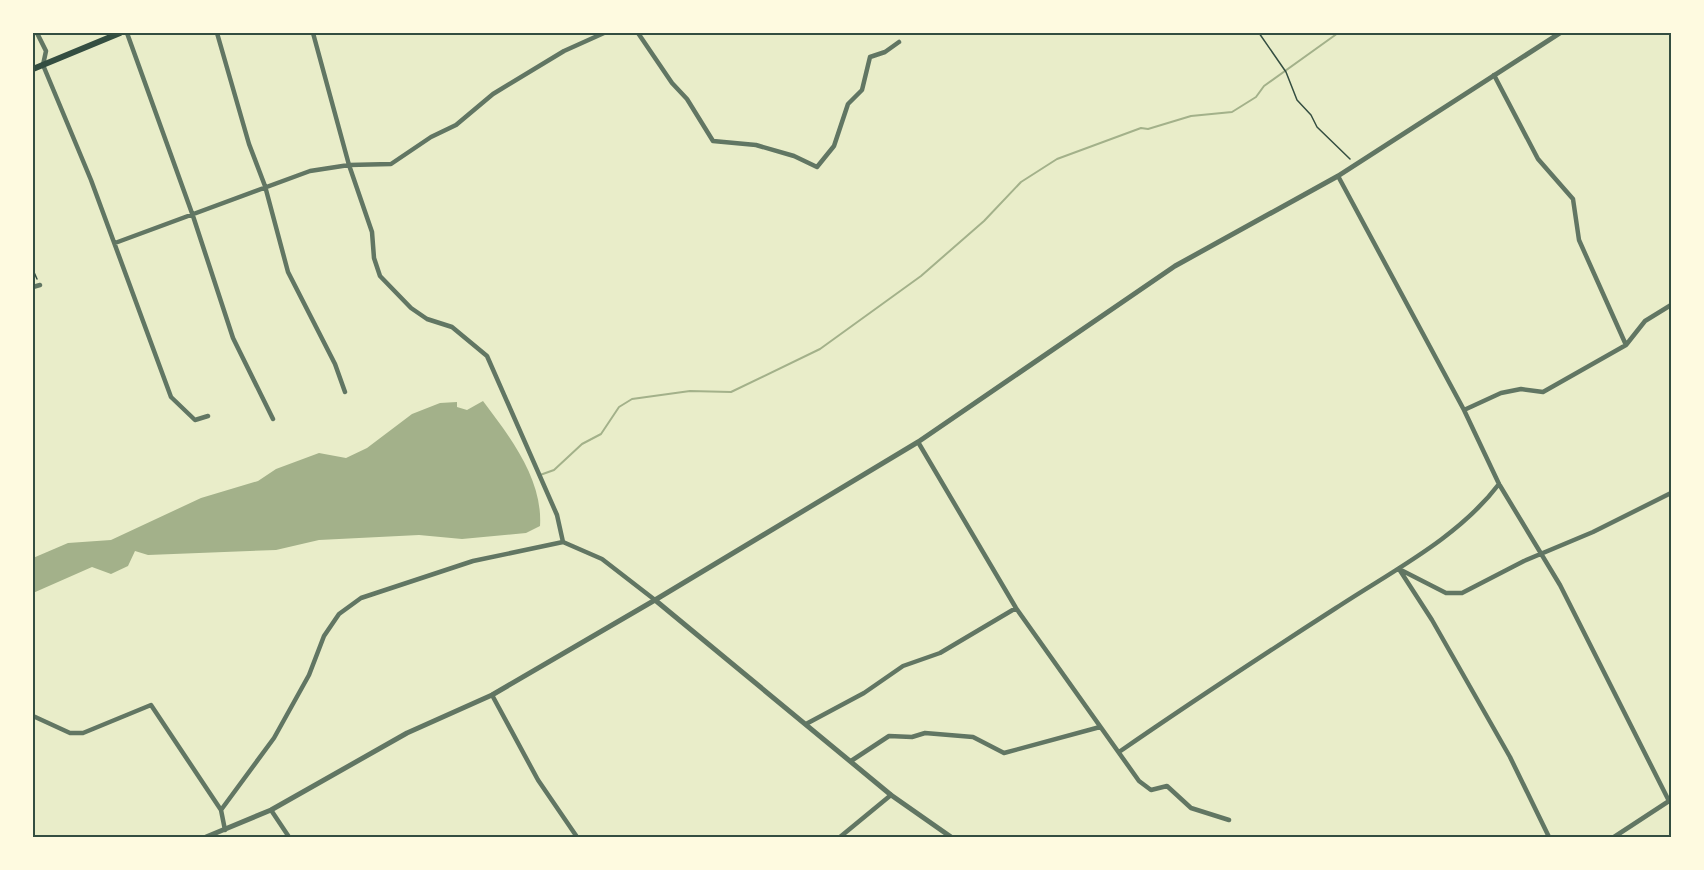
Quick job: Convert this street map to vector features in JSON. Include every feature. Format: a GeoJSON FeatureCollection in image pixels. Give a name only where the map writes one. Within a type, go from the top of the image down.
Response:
{"type":"FeatureCollection","features":[{"type":"Feature","properties":{"kind":"main road"},"geometry":{"type":"LineString","coordinates":[[33,69],[120,33]]}},
{"type":"Feature","properties":{"kind":"street"},"geometry":{"type":"LineString","coordinates":[[37,33],[46,51],[43,64],[115,243],[171,396],[195,420],[208,416]]}},
{"type":"Feature","properties":{"kind":"street"},"geometry":{"type":"LineString","coordinates":[[127,33],[193,216],[233,338],[273,419]]}},
{"type":"Feature","properties":{"kind":"street"},"geometry":{"type":"LineString","coordinates":[[217,33],[249,144],[265,186],[288,272],[335,364],[345,392]]}},
{"type":"Feature","properties":{"kind":"street"},"geometry":{"type":"LineString","coordinates":[[313,33],[349,165],[372,232],[374,258],[380,276],[411,308],[427,319],[452,327],[487,356],[557,515],[562,542]]}},
{"type":"Feature","properties":{"kind":"street"},"geometry":{"type":"LineString","coordinates":[[115,243],[310,171],[349,165],[391,164],[431,137],[456,125],[494,94],[564,51],[604,33]]}},
{"type":"Feature","properties":{"kind":"street"},"geometry":{"type":"LineString","coordinates":[[638,33],[672,83],[687,99],[713,141],[756,146],[794,156],[817,167],[834,146],[848,104],[862,90],[870,57],[885,52],[899,42]]}},
{"type":"Feature","properties":{"kind":"street"},"geometry":{"type":"LineString","coordinates":[[206,837],[271,810],[407,733],[492,695],[655,600],[918,442],[1175,266],[1338,176],[1560,33]]}},
{"type":"Feature","properties":{"kind":"street"},"geometry":{"type":"LineString","coordinates":[[1494,75],[1538,159],[1573,199],[1579,240],[1626,345]]}},
{"type":"Feature","properties":{"kind":"street"},"geometry":{"type":"LineString","coordinates":[[1338,176],[1464,410],[1499,484],[1543,553],[1670,801],[1614,837]]}},
{"type":"Feature","properties":{"kind":"street"},"geometry":{"type":"LineString","coordinates":[[33,287],[40,285]]}},
{"type":"Feature","properties":{"kind":"street"},"geometry":{"type":"LineString","coordinates":[[1464,410],[1511,391],[1521,389],[1543,392],[1626,345],[1645,321],[1671,305]]}},
{"type":"Feature","properties":{"kind":"street"},"geometry":{"type":"LineString","coordinates":[[918,442],[1016,608],[1144,787],[1151,790],[1167,786],[1191,808],[1229,820]]}},
{"type":"Feature","properties":{"kind":"street"},"geometry":{"type":"LineString","coordinates":[[1119,752],[1218,684],[1399,569],[1476,510],[1499,484]]}},
{"type":"Feature","properties":{"kind":"street"},"geometry":{"type":"LineString","coordinates":[[1399,569],[1446,593],[1462,593],[1671,493]]}},
{"type":"Feature","properties":{"kind":"street"},"geometry":{"type":"LineString","coordinates":[[221,810],[274,738],[309,675],[324,636],[339,614],[361,598],[402,583],[473,561],[562,542],[602,559],[891,795],[951,837]]}},
{"type":"Feature","properties":{"kind":"street"},"geometry":{"type":"LineString","coordinates":[[1399,569],[1432,620],[1510,757],[1549,837]]}},
{"type":"Feature","properties":{"kind":"street"},"geometry":{"type":"LineString","coordinates":[[806,724],[864,693],[903,666],[940,652],[1016,608]]}},
{"type":"Feature","properties":{"kind":"street"},"geometry":{"type":"LineString","coordinates":[[492,695],[538,780],[577,837]]}},
{"type":"Feature","properties":{"kind":"street"},"geometry":{"type":"LineString","coordinates":[[33,716],[70,732],[83,733],[150,705],[221,810],[225,830]]}},
{"type":"Feature","properties":{"kind":"street"},"geometry":{"type":"LineString","coordinates":[[850,761],[889,736],[912,737],[925,733],[973,737],[1004,753],[1100,727]]}},
{"type":"Feature","properties":{"kind":"street"},"geometry":{"type":"LineString","coordinates":[[840,837],[891,795]]}},
{"type":"Feature","properties":{"kind":"street"},"geometry":{"type":"LineString","coordinates":[[271,810],[289,837]]}},
{"type":"Feature","properties":{"kind":"path"},"geometry":{"type":"LineString","coordinates":[[1259,33],[1286,72],[1297,100],[1311,115],[1317,127],[1355,164]]}},
{"type":"Feature","properties":{"kind":"path"},"geometry":{"type":"LineString","coordinates":[[33,270],[40,285]]}},
{"type":"Feature","properties":{"kind":"shaded area"},"geometry":{"type":"Polygon","coordinates":[[[483,401],[523,459],[536,492],[540,509],[540,526],[526,533],[462,539],[419,535],[319,540],[276,550],[148,555],[135,551],[128,566],[111,574],[92,567],[33,593],[33,558],[68,543],[111,540],[201,498],[258,481],[276,469],[319,453],[346,458],[367,448],[412,414],[440,403],[457,402],[457,407],[467,410],[483,401]]]}},
{"type":"Feature","properties":{"kind":"waterway"},"geometry":{"type":"LineString","coordinates":[[540,475],[554,470],[582,444],[601,434],[619,407],[632,399],[690,391],[731,392],[820,349],[921,276],[984,221],[1021,182],[1057,159],[1141,128],[1148,129],[1191,116],[1232,112],[1256,97],[1264,86],[1338,33]]}}]}
